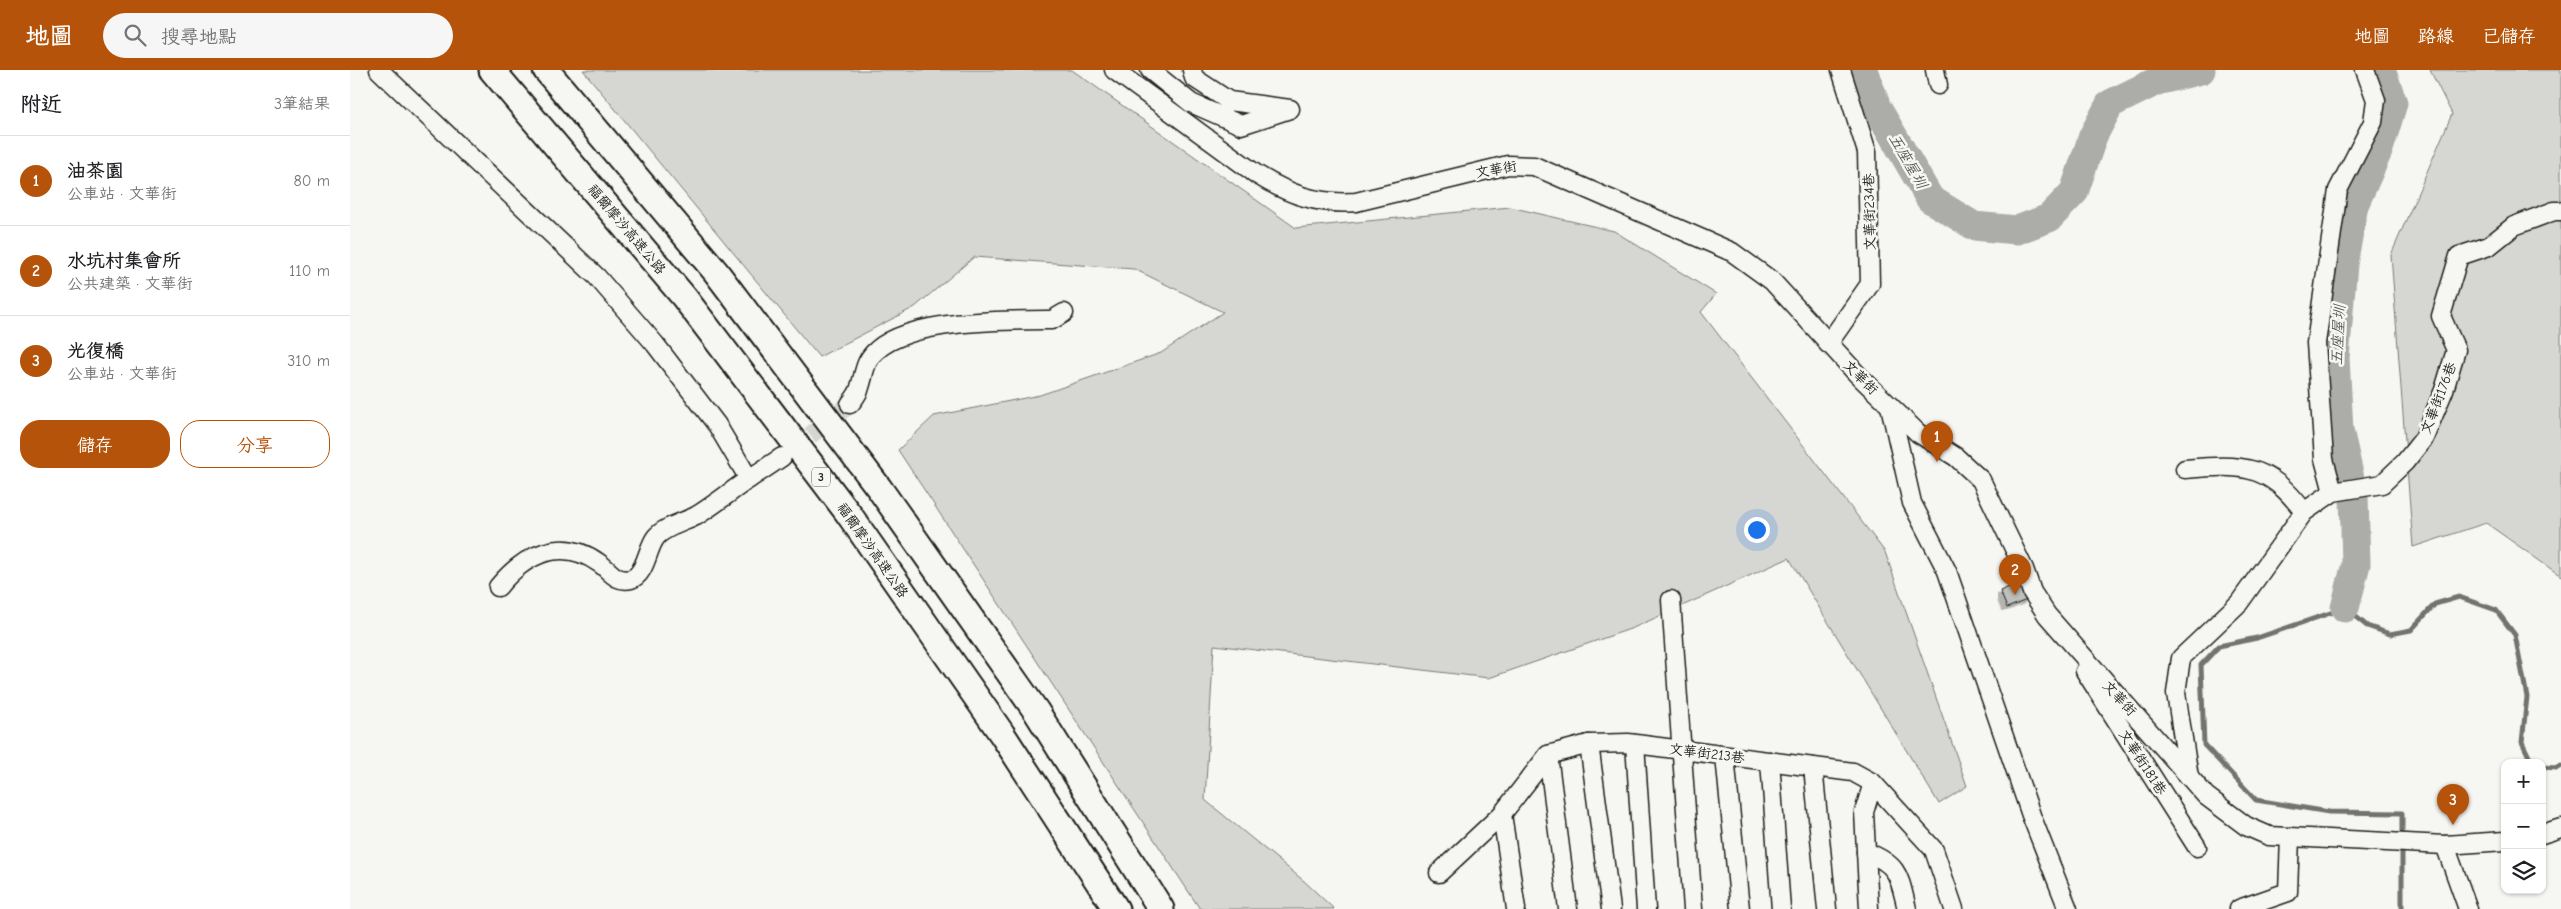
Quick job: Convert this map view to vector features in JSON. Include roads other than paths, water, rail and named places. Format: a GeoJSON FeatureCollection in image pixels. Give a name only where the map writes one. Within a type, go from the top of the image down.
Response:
{"type":"FeatureCollection","features":[{"type":"Feature","properties":{"kind":"highway","name":"福爾摩沙高速公路"},"geometry":{"type":"LineString","coordinates":[[492,70],[684,297],[848,513],[1002,734],[1116,909]]}},
{"type":"Feature","properties":{"kind":"highway"},"geometry":{"type":"LineString","coordinates":[[546,70],[716,272],[879,488],[1036,711],[1161,909]]}},
{"type":"Feature","properties":{"kind":"street"},"geometry":{"type":"LineString","coordinates":[[379,70],[597,277],[655,344],[717,425],[749,479]]}},
{"type":"Feature","properties":{"kind":"street","name":"文華街"},"geometry":{"type":"LineString","coordinates":[[1114,70],[1256,174],[1280,188],[1308,200],[1336,204],[1356,202],[1495,168],[1521,164],[1534,166],[1732,252],[1772,282],[1828,344],[1918,433],[1956,457],[1981,480],[2024,569],[2038,604],[2056,627],[2150,730],[2189,779],[2225,812],[2246,826],[2269,836],[2445,845],[2501,841]]}},
{"type":"Feature","properties":{"kind":"street"},"geometry":{"type":"LineString","coordinates":[[1150,70],[1191,103],[1241,126],[1290,108],[1229,101],[1194,78],[1192,70]]}},
{"type":"Feature","properties":{"kind":"street","name":"文華街234巷"},"geometry":{"type":"LineString","coordinates":[[1828,344],[1870,284],[1868,152],[1841,70]]}},
{"type":"Feature","properties":{"kind":"street"},"geometry":{"type":"LineString","coordinates":[[2333,492],[2324,459],[2316,343],[2338,190],[2373,122],[2376,100],[2365,70]]}},
{"type":"Feature","properties":{"kind":"street","name":"文華街176巷"},"geometry":{"type":"LineString","coordinates":[[2189,779],[2176,693],[2181,658],[2239,603],[2304,512],[2333,492],[2382,484],[2405,462],[2424,438],[2444,390],[2456,350],[2441,316],[2458,256],[2489,246],[2514,226],[2554,211],[2561,211]]}},
{"type":"Feature","properties":{"kind":"street"},"geometry":{"type":"LineString","coordinates":[[850,404],[860,389],[864,365],[877,349],[898,338],[926,329],[954,325],[1052,320],[1064,313]]}},
{"type":"Feature","properties":{"kind":"street"},"geometry":{"type":"LineString","coordinates":[[1890,405],[1912,503],[1947,571],[2031,815],[2068,908]]}},
{"type":"Feature","properties":{"kind":"street"},"geometry":{"type":"LineString","coordinates":[[498,587],[510,572],[526,560],[559,548],[578,550],[601,564],[611,576],[626,579],[633,578],[640,572],[656,536],[697,515],[782,457]]}},
{"type":"Feature","properties":{"kind":"street"},"geometry":{"type":"LineString","coordinates":[[2185,469],[2231,466],[2256,470],[2275,481],[2294,498],[2304,512]]}},
{"type":"Feature","properties":{"kind":"street"},"geometry":{"type":"LineString","coordinates":[[1671,600],[1693,909]]}},
{"type":"Feature","properties":{"kind":"street","name":"文華街181巷"},"geometry":{"type":"LineString","coordinates":[[2056,627],[2197,847]]}},
{"type":"Feature","properties":{"kind":"street"},"geometry":{"type":"LineString","coordinates":[[1589,744],[1611,909]]}},
{"type":"Feature","properties":{"kind":"street","name":"文華街213巷"},"geometry":{"type":"LineString","coordinates":[[1548,755],[1589,744],[1635,744],[1853,772],[1873,783],[1934,850],[1954,909]]}},
{"type":"Feature","properties":{"kind":"street"},"geometry":{"type":"LineString","coordinates":[[1635,744],[1646,909]]}},
{"type":"Feature","properties":{"kind":"street"},"geometry":{"type":"LineString","coordinates":[[1439,873],[1502,814],[1548,755]]}},
{"type":"Feature","properties":{"kind":"street"},"geometry":{"type":"LineString","coordinates":[[1548,755],[1568,909]]}},
{"type":"Feature","properties":{"kind":"street"},"geometry":{"type":"LineString","coordinates":[[1725,756],[1740,909]]}},
{"type":"Feature","properties":{"kind":"street"},"geometry":{"type":"LineString","coordinates":[[1770,761],[1781,909]]}},
{"type":"Feature","properties":{"kind":"street"},"geometry":{"type":"LineString","coordinates":[[1813,767],[1827,909]]}},
{"type":"Feature","properties":{"kind":"street"},"geometry":{"type":"LineString","coordinates":[[1869,909],[1864,812],[1873,783]]}},
{"type":"Feature","properties":{"kind":"street"},"geometry":{"type":"LineString","coordinates":[[1502,814],[1516,909]]}},
{"type":"Feature","properties":{"kind":"street"},"geometry":{"type":"LineString","coordinates":[[2546,833],[2561,828]]}},
{"type":"Feature","properties":{"kind":"street"},"geometry":{"type":"LineString","coordinates":[[2239,909],[2288,892],[2290,837]]}},
{"type":"Feature","properties":{"kind":"street"},"geometry":{"type":"LineString","coordinates":[[2445,845],[2468,909]]}},
{"type":"Feature","properties":{"kind":"street"},"geometry":{"type":"LineString","coordinates":[[1866,852],[1884,859],[1896,870],[1908,909]]}},
{"type":"Feature","properties":{"kind":"waterway","name":"五座屋圳"},"geometry":{"type":"LineString","coordinates":[[1863,70],[1877,108],[1930,199],[1974,226],[2017,230],[2049,218],[2074,192],[2093,136],[2110,104],[2157,81],[2201,70]]}},
{"type":"Feature","properties":{"kind":"waterway","name":"五座屋圳"},"geometry":{"type":"LineString","coordinates":[[2345,608],[2356,564],[2354,496],[2339,430],[2335,358],[2343,264],[2354,205],[2379,149],[2393,103],[2381,70]]}},
{"type":"Feature","properties":{"kind":"waterway"},"geometry":{"type":"LineString","coordinates":[[2402,909],[2402,813],[2329,812],[2256,800],[2204,745],[2201,665],[2219,646],[2257,638],[2345,608],[2367,626],[2390,634],[2411,630],[2435,604],[2459,597],[2496,610],[2515,635],[2527,697],[2522,742],[2530,759]]}},
{"type":"Feature","properties":{"kind":"waterway"},"geometry":{"type":"LineString","coordinates":[[2546,767],[2557,768],[2561,766]]}},
{"type":"Feature","properties":{"kind":"tunnel"},"geometry":{"type":"LineString","coordinates":[[789,452],[850,404]]}},
{"type":"Feature","properties":{"kind":"place","name":"油茶園"},"geometry":{"type":"Point","coordinates":[1937,462]}},
{"type":"Feature","properties":{"kind":"place","name":"水坑村集會所"},"geometry":{"type":"Point","coordinates":[2015,595]}},
{"type":"Feature","properties":{"kind":"place","name":"光復橋"},"geometry":{"type":"Point","coordinates":[2453,825]}}]}
